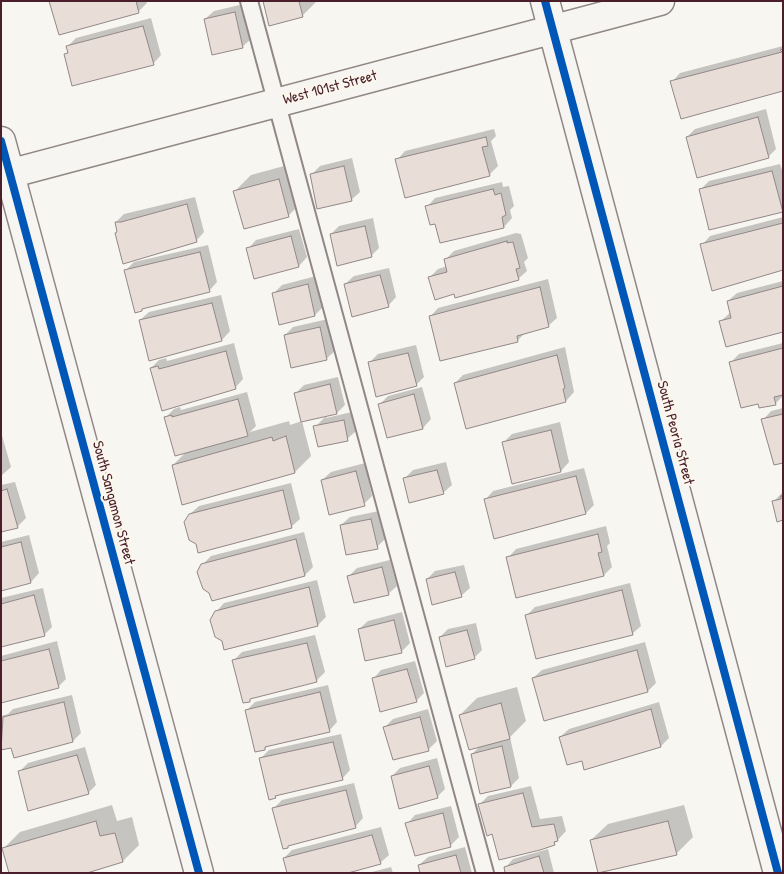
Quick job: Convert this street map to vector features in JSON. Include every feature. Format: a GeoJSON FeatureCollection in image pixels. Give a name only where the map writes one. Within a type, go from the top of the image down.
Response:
{"type":"FeatureCollection","features":[{"type":"Feature","properties":{"kind":"street","name":"South Peoria Street"},"geometry":{"type":"LineString","coordinates":[[545,1],[778,873]]}},
{"type":"Feature","properties":{"kind":"street","name":"West 101st Street"},"geometry":{"type":"LineString","coordinates":[[6,175],[660,1]]}},
{"type":"Feature","properties":{"kind":"street","name":"South Sangamon Street"},"geometry":{"type":"LineString","coordinates":[[1,141],[6,175],[199,873]]}},
{"type":"Feature","properties":{"kind":"lane"},"geometry":{"type":"LineString","coordinates":[[249,1],[485,873]]}},
{"type":"Feature","properties":{"kind":"building"},"geometry":{"type":"Polygon","coordinates":[[[49,1],[136,1],[139,13],[59,35],[49,1]]]}},
{"type":"Feature","properties":{"kind":"building"},"geometry":{"type":"Polygon","coordinates":[[[263,1],[299,1],[303,17],[269,26],[263,1]]]}},
{"type":"Feature","properties":{"kind":"building"},"geometry":{"type":"Polygon","coordinates":[[[235,12],[243,48],[212,55],[204,19],[235,12]]]}},
{"type":"Feature","properties":{"kind":"building"},"geometry":{"type":"Polygon","coordinates":[[[143,26],[154,65],[72,86],[64,54],[68,53],[66,46],[143,26]]]}},
{"type":"Feature","properties":{"kind":"building"},"geometry":{"type":"Polygon","coordinates":[[[783,49],[783,91],[681,119],[670,81],[782,52],[780,50],[783,49]]]}},
{"type":"Feature","properties":{"kind":"building"},"geometry":{"type":"Polygon","coordinates":[[[758,117],[769,158],[697,178],[686,137],[758,117]]]}},
{"type":"Feature","properties":{"kind":"building"},"geometry":{"type":"Polygon","coordinates":[[[486,137],[488,146],[482,147],[490,176],[405,198],[395,159],[486,137]]]}},
{"type":"Feature","properties":{"kind":"building"},"geometry":{"type":"Polygon","coordinates":[[[344,166],[352,201],[317,209],[310,174],[344,166]]]}},
{"type":"Feature","properties":{"kind":"building"},"geometry":{"type":"Polygon","coordinates":[[[772,171],[783,212],[709,230],[699,189],[772,171]]]}},
{"type":"Feature","properties":{"kind":"building"},"geometry":{"type":"Polygon","coordinates":[[[279,179],[289,217],[244,229],[233,191],[279,179]]]}},
{"type":"Feature","properties":{"kind":"building"},"geometry":{"type":"Polygon","coordinates":[[[493,189],[495,195],[501,193],[506,215],[502,217],[504,228],[440,243],[435,224],[430,225],[425,206],[493,189]]]}},
{"type":"Feature","properties":{"kind":"building"},"geometry":{"type":"Polygon","coordinates":[[[187,204],[197,242],[123,264],[115,233],[117,232],[115,222],[187,204]]]}},
{"type":"Feature","properties":{"kind":"building"},"geometry":{"type":"Polygon","coordinates":[[[783,223],[783,270],[712,291],[700,244],[783,223]]]}},
{"type":"Feature","properties":{"kind":"building"},"geometry":{"type":"Polygon","coordinates":[[[365,226],[372,257],[337,266],[330,234],[365,226]]]}},
{"type":"Feature","properties":{"kind":"building"},"geometry":{"type":"Polygon","coordinates":[[[291,236],[299,267],[254,279],[246,248],[291,236]]]}},
{"type":"Feature","properties":{"kind":"building"},"geometry":{"type":"Polygon","coordinates":[[[507,241],[507,243],[513,242],[520,268],[516,269],[519,280],[455,298],[454,294],[435,300],[428,277],[447,272],[444,259],[507,241]]]}},
{"type":"Feature","properties":{"kind":"building"},"geometry":{"type":"Polygon","coordinates":[[[200,252],[210,292],[142,309],[142,311],[135,313],[124,270],[200,252]]]}},
{"type":"Feature","properties":{"kind":"building"},"geometry":{"type":"Polygon","coordinates":[[[380,275],[389,307],[352,317],[344,284],[380,275]]]}},
{"type":"Feature","properties":{"kind":"building"},"geometry":{"type":"Polygon","coordinates":[[[308,284],[315,316],[279,325],[272,293],[308,284]]]}},
{"type":"Feature","properties":{"kind":"building"},"geometry":{"type":"Polygon","coordinates":[[[783,286],[783,332],[726,347],[719,321],[731,318],[727,301],[783,286]]]}},
{"type":"Feature","properties":{"kind":"building"},"geometry":{"type":"Polygon","coordinates":[[[540,287],[549,327],[517,336],[518,342],[440,361],[429,316],[540,287]]]}},
{"type":"Feature","properties":{"kind":"building"},"geometry":{"type":"Polygon","coordinates":[[[212,303],[222,341],[149,361],[139,320],[212,303]]]}},
{"type":"Feature","properties":{"kind":"building"},"geometry":{"type":"Polygon","coordinates":[[[320,327],[327,360],[291,368],[284,335],[320,327]]]}},
{"type":"Feature","properties":{"kind":"building"},"geometry":{"type":"Polygon","coordinates":[[[783,348],[783,395],[774,397],[776,405],[759,408],[758,404],[741,408],[729,362],[783,348]]]}},
{"type":"Feature","properties":{"kind":"building"},"geometry":{"type":"Polygon","coordinates":[[[226,351],[236,389],[162,411],[150,368],[158,366],[159,369],[226,351]]]}},
{"type":"Feature","properties":{"kind":"building"},"geometry":{"type":"Polygon","coordinates":[[[408,353],[417,386],[376,397],[368,362],[408,353]]]}},
{"type":"Feature","properties":{"kind":"building"},"geometry":{"type":"Polygon","coordinates":[[[557,355],[565,388],[563,389],[566,402],[466,429],[454,383],[557,355]]]}},
{"type":"Feature","properties":{"kind":"building"},"geometry":{"type":"Polygon","coordinates":[[[330,384],[337,414],[301,422],[294,393],[330,384]]]}},
{"type":"Feature","properties":{"kind":"building"},"geometry":{"type":"Polygon","coordinates":[[[414,394],[423,429],[387,438],[378,404],[414,394]]]}},
{"type":"Feature","properties":{"kind":"building"},"geometry":{"type":"Polygon","coordinates":[[[238,399],[248,436],[175,456],[164,417],[172,415],[172,417],[238,399]]]}},
{"type":"Feature","properties":{"kind":"building"},"geometry":{"type":"Polygon","coordinates":[[[783,414],[783,463],[774,465],[761,419],[783,414]]]}},
{"type":"Feature","properties":{"kind":"building"},"geometry":{"type":"Polygon","coordinates":[[[344,420],[348,441],[318,447],[313,426],[344,420]]]}},
{"type":"Feature","properties":{"kind":"building"},"geometry":{"type":"Polygon","coordinates":[[[551,430],[561,472],[512,484],[502,442],[551,430]]]}},
{"type":"Feature","properties":{"kind":"building"},"geometry":{"type":"Polygon","coordinates":[[[286,436],[295,473],[182,505],[172,465],[272,437],[273,441],[286,436]]]}},
{"type":"Feature","properties":{"kind":"building"},"geometry":{"type":"Polygon","coordinates":[[[437,470],[444,494],[409,503],[403,478],[437,470]]]}},
{"type":"Feature","properties":{"kind":"building"},"geometry":{"type":"Polygon","coordinates":[[[356,471],[365,506],[329,515],[321,480],[356,471]]]}},
{"type":"Feature","properties":{"kind":"building"},"geometry":{"type":"Polygon","coordinates":[[[576,476],[586,514],[494,539],[484,499],[576,476]]]}},
{"type":"Feature","properties":{"kind":"building"},"geometry":{"type":"Polygon","coordinates":[[[7,489],[18,528],[1,532],[1,491],[7,489]]]}},
{"type":"Feature","properties":{"kind":"building"},"geometry":{"type":"Polygon","coordinates":[[[283,490],[292,528],[198,553],[196,544],[189,540],[184,522],[189,514],[283,490]]]}},
{"type":"Feature","properties":{"kind":"building"},"geometry":{"type":"Polygon","coordinates":[[[781,496],[783,496],[783,520],[777,522],[772,501],[781,499],[781,496]]]}},
{"type":"Feature","properties":{"kind":"building"},"geometry":{"type":"Polygon","coordinates":[[[371,519],[378,549],[346,555],[340,525],[371,519]]]}},
{"type":"Feature","properties":{"kind":"building"},"geometry":{"type":"Polygon","coordinates":[[[598,534],[602,552],[598,553],[604,576],[516,598],[506,557],[598,534]]]}},
{"type":"Feature","properties":{"kind":"building"},"geometry":{"type":"Polygon","coordinates":[[[296,539],[305,576],[212,601],[209,593],[203,589],[197,572],[201,564],[296,539]]]}},
{"type":"Feature","properties":{"kind":"building"},"geometry":{"type":"Polygon","coordinates":[[[21,542],[31,583],[1,591],[1,547],[21,542]]]}},
{"type":"Feature","properties":{"kind":"building"},"geometry":{"type":"Polygon","coordinates":[[[382,567],[389,595],[354,603],[347,576],[382,567]]]}},
{"type":"Feature","properties":{"kind":"building"},"geometry":{"type":"Polygon","coordinates":[[[455,572],[462,597],[432,605],[426,579],[455,572]]]}},
{"type":"Feature","properties":{"kind":"building"},"geometry":{"type":"Polygon","coordinates":[[[309,587],[318,626],[224,650],[222,641],[215,637],[210,620],[215,611],[309,587]]]}},
{"type":"Feature","properties":{"kind":"building"},"geometry":{"type":"Polygon","coordinates":[[[622,590],[633,635],[536,659],[525,615],[622,590]]]}},
{"type":"Feature","properties":{"kind":"building"},"geometry":{"type":"Polygon","coordinates":[[[34,595],[45,636],[1,647],[1,604],[34,595]]]}},
{"type":"Feature","properties":{"kind":"building"},"geometry":{"type":"Polygon","coordinates":[[[394,620],[402,653],[365,661],[358,629],[394,620]]]}},
{"type":"Feature","properties":{"kind":"building"},"geometry":{"type":"Polygon","coordinates":[[[467,630],[475,659],[446,667],[439,637],[467,630]]]}},
{"type":"Feature","properties":{"kind":"building"},"geometry":{"type":"Polygon","coordinates":[[[307,643],[317,682],[250,699],[250,702],[243,703],[232,660],[307,643]]]}},
{"type":"Feature","properties":{"kind":"building"},"geometry":{"type":"Polygon","coordinates":[[[49,649],[59,688],[1,703],[1,661],[49,649]]]}},
{"type":"Feature","properties":{"kind":"building"},"geometry":{"type":"Polygon","coordinates":[[[637,650],[648,692],[544,721],[532,678],[637,650]]]}},
{"type":"Feature","properties":{"kind":"building"},"geometry":{"type":"Polygon","coordinates":[[[407,669],[417,702],[380,712],[372,678],[407,669]]]}},
{"type":"Feature","properties":{"kind":"building"},"geometry":{"type":"Polygon","coordinates":[[[320,692],[330,732],[265,747],[265,750],[255,752],[245,710],[320,692]]]}},
{"type":"Feature","properties":{"kind":"building"},"geometry":{"type":"Polygon","coordinates":[[[64,702],[73,742],[14,758],[11,748],[1,750],[3,717],[64,702]]]}},
{"type":"Feature","properties":{"kind":"building"},"geometry":{"type":"Polygon","coordinates":[[[501,703],[510,739],[469,750],[459,715],[501,703]]]}},
{"type":"Feature","properties":{"kind":"building"},"geometry":{"type":"Polygon","coordinates":[[[651,709],[661,747],[584,770],[582,761],[567,765],[559,737],[651,709]]]}},
{"type":"Feature","properties":{"kind":"building"},"geometry":{"type":"Polygon","coordinates":[[[420,717],[429,751],[393,760],[383,727],[420,717]]]}},
{"type":"Feature","properties":{"kind":"building"},"geometry":{"type":"Polygon","coordinates":[[[333,742],[343,780],[275,796],[276,798],[269,800],[259,758],[333,742]]]}},
{"type":"Feature","properties":{"kind":"building"},"geometry":{"type":"Polygon","coordinates":[[[502,746],[511,787],[480,794],[471,754],[502,746]]]}},
{"type":"Feature","properties":{"kind":"building"},"geometry":{"type":"Polygon","coordinates":[[[77,755],[89,794],[28,811],[18,771],[77,755]]]}},
{"type":"Feature","properties":{"kind":"building"},"geometry":{"type":"Polygon","coordinates":[[[429,766],[438,798],[399,809],[391,776],[429,766]]]}},
{"type":"Feature","properties":{"kind":"building"},"geometry":{"type":"Polygon","coordinates":[[[346,790],[356,828],[288,846],[288,848],[283,849],[272,808],[346,790]]]}},
{"type":"Feature","properties":{"kind":"building"},"geometry":{"type":"Polygon","coordinates":[[[523,793],[532,827],[554,824],[558,841],[554,842],[555,845],[540,850],[499,860],[492,834],[487,836],[478,804],[523,793]]]}},
{"type":"Feature","properties":{"kind":"building"},"geometry":{"type":"Polygon","coordinates":[[[443,813],[451,847],[415,856],[405,823],[443,813]]]}},
{"type":"Feature","properties":{"kind":"building"},"geometry":{"type":"Polygon","coordinates":[[[96,821],[100,836],[115,833],[123,862],[87,873],[9,873],[2,848],[96,821]]]}},
{"type":"Feature","properties":{"kind":"building"},"geometry":{"type":"Polygon","coordinates":[[[668,821],[677,855],[598,873],[590,840],[668,821]]]}},
{"type":"Feature","properties":{"kind":"building"},"geometry":{"type":"Polygon","coordinates":[[[372,835],[381,864],[348,873],[287,873],[283,858],[372,835]]]}},
{"type":"Feature","properties":{"kind":"building"},"geometry":{"type":"Polygon","coordinates":[[[456,855],[461,873],[420,873],[418,865],[456,855]]]}},
{"type":"Feature","properties":{"kind":"building"},"geometry":{"type":"Polygon","coordinates":[[[539,856],[544,873],[505,873],[504,867],[539,856]]]}},
{"type":"Feature","properties":{"kind":"cycle path"},"geometry":{"type":"LineString","coordinates":[[545,1],[778,873]]}},
{"type":"Feature","properties":{"kind":"cycle path"},"geometry":{"type":"LineString","coordinates":[[1,141],[199,873]]}}]}
